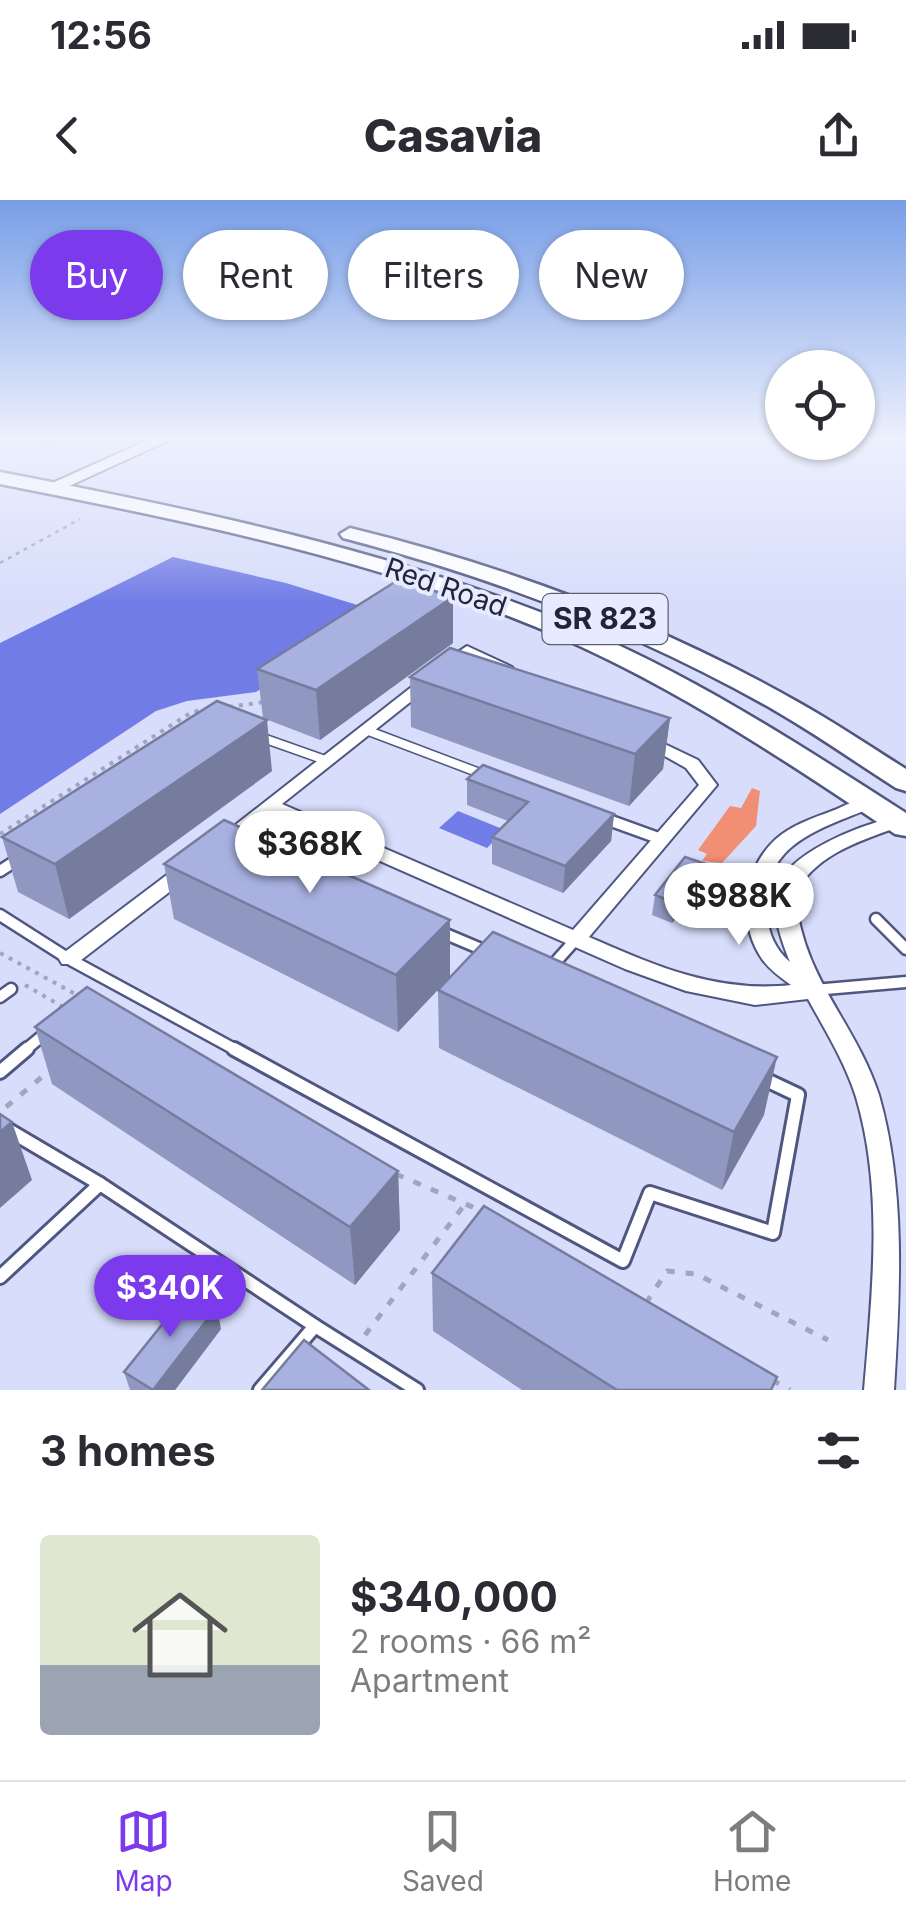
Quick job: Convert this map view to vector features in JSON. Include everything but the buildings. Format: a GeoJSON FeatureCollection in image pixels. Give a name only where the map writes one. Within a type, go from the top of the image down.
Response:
{"type":"FeatureCollection","features":[{"type":"Feature","properties":{"kind":"highway","name":"Red Road"},"geometry":{"type":"LineString","coordinates":[[100,493],[365,559],[438,582],[572,634],[743,720],[903,822]]}},
{"type":"Feature","properties":{"kind":"highway","name":"Red Road"},"geometry":{"type":"LineString","coordinates":[[154,493],[368,538],[462,566],[597,616],[772,698],[906,784]]}},
{"type":"Feature","properties":{"kind":"highway"},"geometry":{"type":"LineString","coordinates":[[656,676],[709,688],[856,772],[906,784]]}},
{"type":"Feature","properties":{"kind":"street"},"geometry":{"type":"LineString","coordinates":[[70,960],[235,844],[270,806],[468,650],[528,681]]}},
{"type":"Feature","properties":{"kind":"street"},"geometry":{"type":"LineString","coordinates":[[577,938],[708,785],[692,764],[625,730]]}},
{"type":"Feature","properties":{"kind":"street"},"geometry":{"type":"LineString","coordinates":[[811,990],[768,953],[759,928],[757,888],[770,859],[786,840],[869,802]]}},
{"type":"Feature","properties":{"kind":"street"},"geometry":{"type":"LineString","coordinates":[[270,806],[632,964],[694,986],[755,997],[811,990]]}},
{"type":"Feature","properties":{"kind":"street"},"geometry":{"type":"LineString","coordinates":[[879,1390],[887,1277],[878,1140],[866,1092],[844,1041],[811,990],[784,911],[785,893],[792,878],[808,860],[903,822]]}},
{"type":"Feature","properties":{"kind":"lane"},"geometry":{"type":"LineString","coordinates":[[366,730],[501,780]]}},
{"type":"Feature","properties":{"kind":"lane"},"geometry":{"type":"LineString","coordinates":[[255,735],[328,761]]}},
{"type":"Feature","properties":{"kind":"lane"},"geometry":{"type":"LineString","coordinates":[[590,813],[661,840]]}},
{"type":"Feature","properties":{"kind":"lane"},"geometry":{"type":"LineString","coordinates":[[0,872],[31,850]]}},
{"type":"Feature","properties":{"kind":"lane"},"geometry":{"type":"LineString","coordinates":[[0,914],[70,960],[623,1261],[650,1193],[773,1233],[798,1095],[747,1071]]}},
{"type":"Feature","properties":{"kind":"lane"},"geometry":{"type":"LineString","coordinates":[[876,919],[906,949]]}},
{"type":"Feature","properties":{"kind":"lane"},"geometry":{"type":"LineString","coordinates":[[420,923],[490,953]]}},
{"type":"Feature","properties":{"kind":"lane"},"geometry":{"type":"LineString","coordinates":[[560,984],[543,976],[577,938]]}},
{"type":"Feature","properties":{"kind":"lane"},"geometry":{"type":"LineString","coordinates":[[811,990],[906,982]]}},
{"type":"Feature","properties":{"kind":"lane"},"geometry":{"type":"LineString","coordinates":[[0,997],[14,984]]}},
{"type":"Feature","properties":{"kind":"lane"},"geometry":{"type":"LineString","coordinates":[[0,1072],[52,1028]]}},
{"type":"Feature","properties":{"kind":"lane"},"geometry":{"type":"LineString","coordinates":[[0,1125],[100,1184],[417,1390]]}},
{"type":"Feature","properties":{"kind":"lane"},"geometry":{"type":"LineString","coordinates":[[0,1277],[100,1184]]}},
{"type":"Feature","properties":{"kind":"lane"},"geometry":{"type":"LineString","coordinates":[[260,1390],[315,1326]]}},
{"type":"Feature","properties":{"kind":"path"},"geometry":{"type":"LineString","coordinates":[[0,564],[80,519]]}},
{"type":"Feature","properties":{"kind":"path"},"geometry":{"type":"LineString","coordinates":[[225,708],[272,699]]}},
{"type":"Feature","properties":{"kind":"path"},"geometry":{"type":"LineString","coordinates":[[0,834],[192,712],[208,710]]}},
{"type":"Feature","properties":{"kind":"path"},"geometry":{"type":"LineString","coordinates":[[0,953],[38,970],[81,997]]}},
{"type":"Feature","properties":{"kind":"path"},"geometry":{"type":"LineString","coordinates":[[14,984],[66,1008]]}},
{"type":"Feature","properties":{"kind":"path"},"geometry":{"type":"LineString","coordinates":[[0,1112],[56,1064]]}},
{"type":"Feature","properties":{"kind":"path"},"geometry":{"type":"LineString","coordinates":[[395,1174],[494,1216]]}},
{"type":"Feature","properties":{"kind":"path"},"geometry":{"type":"LineString","coordinates":[[354,1350],[466,1204]]}},
{"type":"Feature","properties":{"kind":"path"},"geometry":{"type":"LineString","coordinates":[[642,1308],[667,1271],[696,1274],[828,1340]]}},
{"type":"Feature","properties":{"kind":"path"},"geometry":{"type":"LineString","coordinates":[[757,1372],[790,1390]]}},
{"type":"Feature","properties":{"kind":"shaded area"},"geometry":{"type":"Polygon","coordinates":[[[752,788],[760,791],[756,826],[722,863],[702,861],[707,854],[698,850],[730,806],[741,808],[752,788]]]}},
{"type":"Feature","properties":{"kind":"water"},"geometry":{"type":"Polygon","coordinates":[[[173,557],[286,583],[367,608],[256,692],[187,701],[156,711],[0,814],[0,643],[173,557]]]}},
{"type":"Feature","properties":{"kind":"water"},"geometry":{"type":"Polygon","coordinates":[[[458,811],[505,830],[487,848],[439,828],[458,811]]]}}]}
